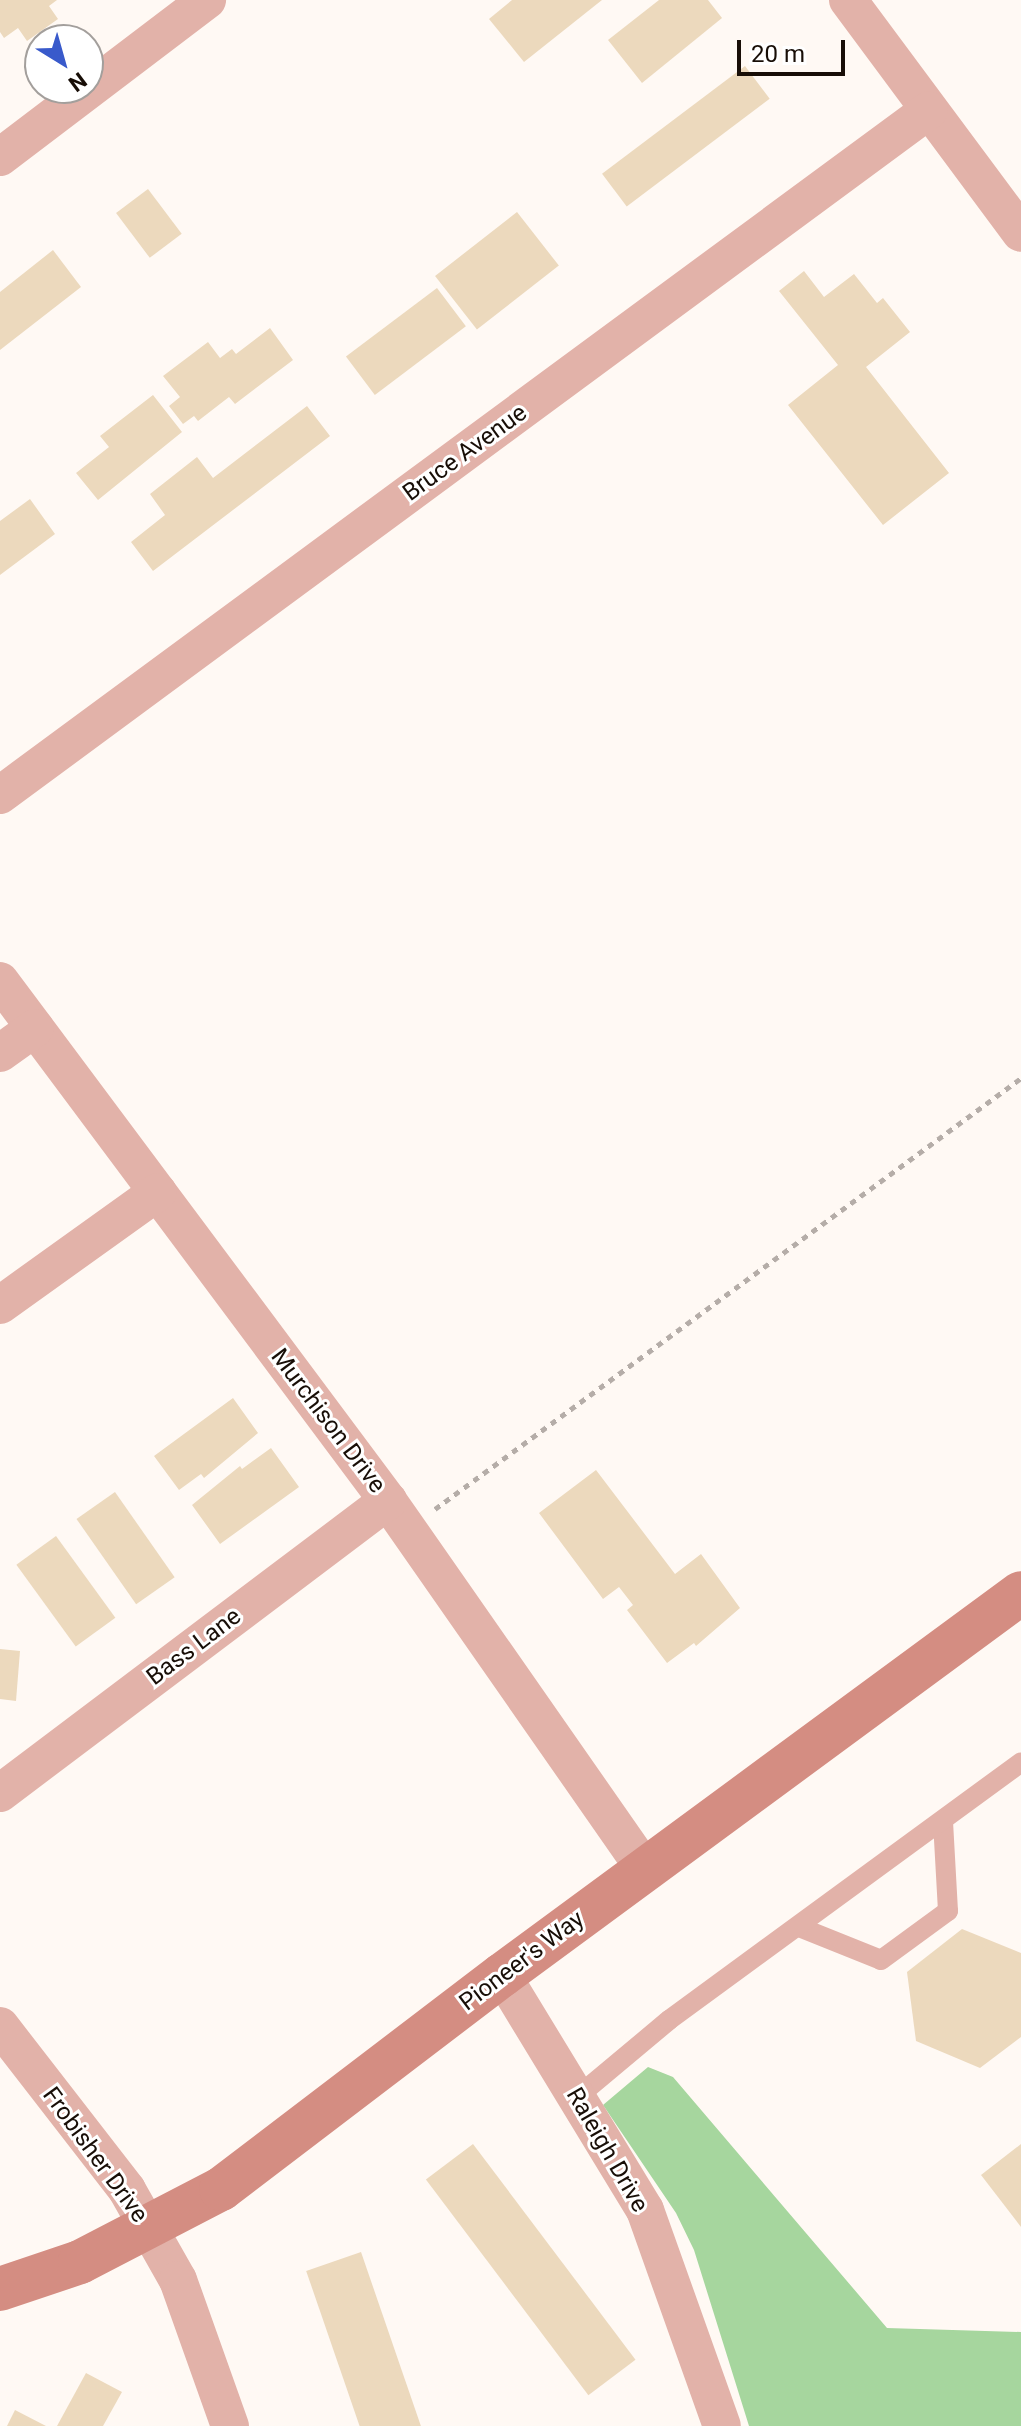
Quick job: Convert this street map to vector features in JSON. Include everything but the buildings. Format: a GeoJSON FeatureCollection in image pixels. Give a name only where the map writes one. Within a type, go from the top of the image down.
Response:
{"type":"FeatureCollection","features":[{"type":"Feature","properties":{"kind":"main road","name":"Pioneer's Way"},"geometry":{"type":"LineString","coordinates":[[0,2289],[80,2262],[221,2189],[502,1975],[1021,1593]]}},
{"type":"Feature","properties":{"kind":"street"},"geometry":{"type":"LineString","coordinates":[[0,157],[207,0]]}},
{"type":"Feature","properties":{"kind":"street"},"geometry":{"type":"LineString","coordinates":[[848,0],[1021,233]]}},
{"type":"Feature","properties":{"kind":"street","name":"Bruce Avenue"},"geometry":{"type":"LineString","coordinates":[[0,795],[929,110]]}},
{"type":"Feature","properties":{"kind":"street","name":"Murchison Drive"},"geometry":{"type":"LineString","coordinates":[[0,981],[398,1515],[645,1870]]}},
{"type":"Feature","properties":{"kind":"street"},"geometry":{"type":"LineString","coordinates":[[0,1053],[35,1028]]}},
{"type":"Feature","properties":{"kind":"street"},"geometry":{"type":"LineString","coordinates":[[0,1305],[158,1192]]}},
{"type":"Feature","properties":{"kind":"street","name":"Bass Lane"},"geometry":{"type":"LineString","coordinates":[[0,1793],[398,1515]]}},
{"type":"Feature","properties":{"kind":"street","name":"Raleigh Drive"},"geometry":{"type":"LineString","coordinates":[[502,1975],[645,2210],[722,2426]]}},
{"type":"Feature","properties":{"kind":"street","name":"Frobisher Drive"},"geometry":{"type":"LineString","coordinates":[[0,2026],[127,2190],[178,2280],[230,2426]]}},
{"type":"Feature","properties":{"kind":"lane"},"geometry":{"type":"LineString","coordinates":[[577,2097],[669,2020],[1021,1762]]}},
{"type":"Feature","properties":{"kind":"lane"},"geometry":{"type":"LineString","coordinates":[[799,1927],[881,1960],[948,1911],[943,1821]]}},
{"type":"Feature","properties":{"kind":"path"},"geometry":{"type":"LineString","coordinates":[[398,1515],[1021,1078]]}},
{"type":"Feature","properties":{"kind":"green space"},"geometry":{"type":"Polygon","coordinates":[[[648,2067],[673,2077],[887,2328],[1021,2332],[1021,2426],[749,2426],[694,2250],[676,2213],[603,2105],[648,2067]]]}}]}
